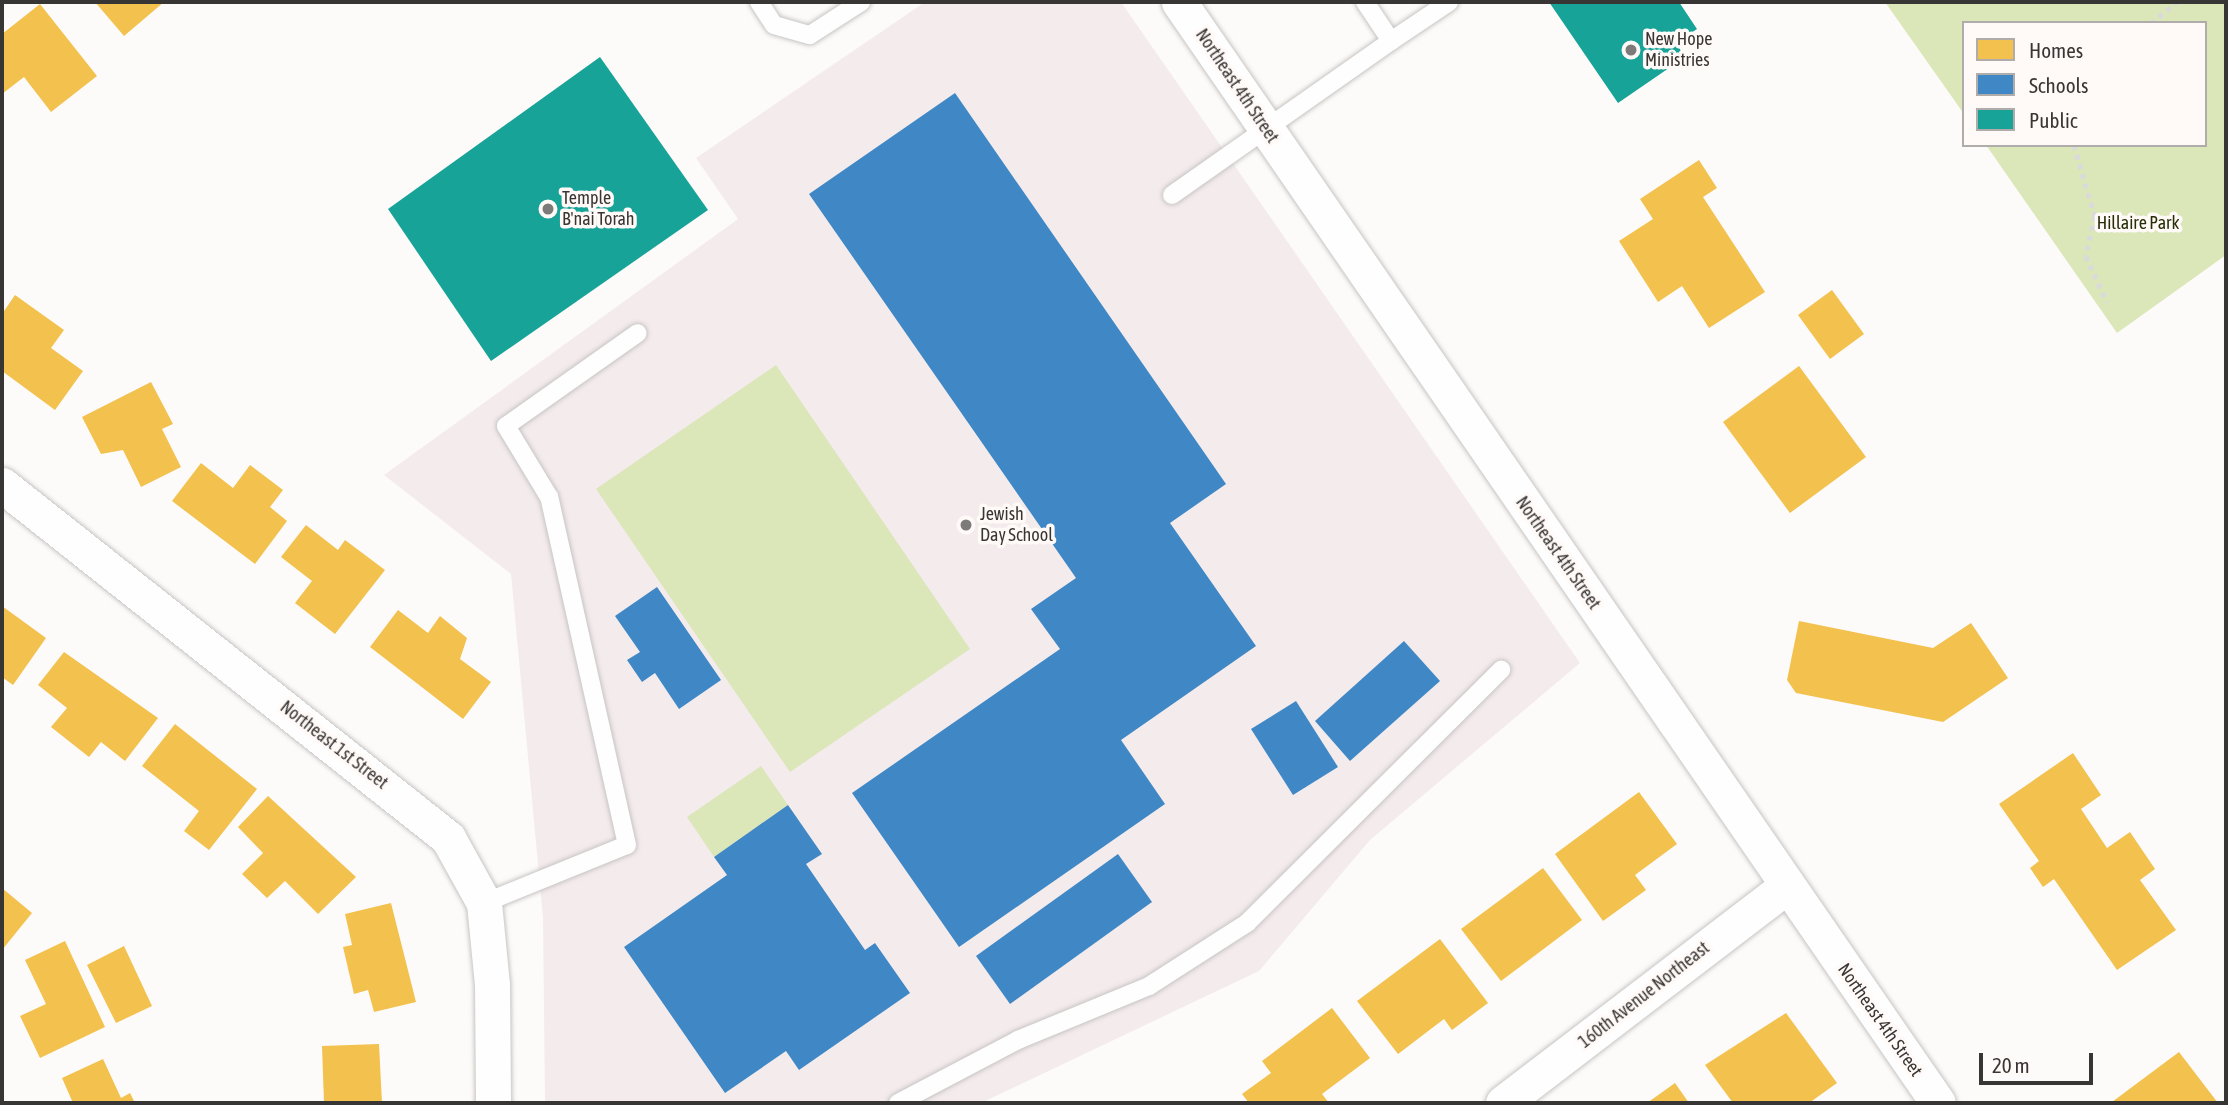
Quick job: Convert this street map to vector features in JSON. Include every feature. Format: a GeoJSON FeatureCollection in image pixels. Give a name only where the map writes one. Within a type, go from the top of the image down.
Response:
{"type":"FeatureCollection","features":[{"type":"Feature","properties":{"kind":"street","name":"Northeast 4th Street"},"geometry":{"type":"LineString","coordinates":[[1179,2],[1786,887],[1938,1103]]}},
{"type":"Feature","properties":{"kind":"street","name":"Northeast 1st Street"},"geometry":{"type":"LineString","coordinates":[[2,485],[414,807],[448,838],[484,903],[492,985],[493,1103]]}},
{"type":"Feature","properties":{"kind":"street","name":"160th Avenue Northeast"},"geometry":{"type":"LineString","coordinates":[[1503,1103],[1786,887]]}},
{"type":"Feature","properties":{"kind":"lane"},"geometry":{"type":"LineString","coordinates":[[759,2],[774,24],[810,35],[861,2]]}},
{"type":"Feature","properties":{"kind":"lane"},"geometry":{"type":"LineString","coordinates":[[1365,2],[1391,41]]}},
{"type":"Feature","properties":{"kind":"lane"},"geometry":{"type":"LineString","coordinates":[[1172,195],[1449,2]]}},
{"type":"Feature","properties":{"kind":"lane"},"geometry":{"type":"LineString","coordinates":[[484,903],[627,845],[550,496],[506,426],[638,333]]}},
{"type":"Feature","properties":{"kind":"lane"},"geometry":{"type":"LineString","coordinates":[[898,1103],[1018,1040],[1149,986],[1247,923],[1335,828],[1501,670]]}},
{"type":"Feature","properties":{"kind":"path"},"geometry":{"type":"LineString","coordinates":[[2153,21],[2177,2]]}},
{"type":"Feature","properties":{"kind":"path"},"geometry":{"type":"LineString","coordinates":[[2075,147],[2095,216],[2086,256],[2107,302]]}},
{"type":"Feature","properties":{"kind":"shaded area","name":"Jewish Day School"},"geometry":{"type":"Polygon","coordinates":[[[925,2],[1121,2],[1580,663],[1370,840],[1259,971],[981,1103],[545,1103],[543,918],[511,574],[384,475],[738,219],[696,158],[925,2]]]}},
{"type":"Feature","properties":{"kind":"green space","name":"Hillaire Park"},"geometry":{"type":"Polygon","coordinates":[[[1885,2],[2226,2],[2226,255],[2117,333],[1987,147],[2207,147],[2207,21],[1962,21],[1962,111],[1885,2]]]}},
{"type":"Feature","properties":{"kind":"green space"},"geometry":{"type":"Polygon","coordinates":[[[776,365],[970,649],[790,772],[596,489],[776,365]]]}},
{"type":"Feature","properties":{"kind":"green space"},"geometry":{"type":"Polygon","coordinates":[[[761,766],[788,805],[714,857],[687,817],[761,766]]]}},
{"type":"Feature","properties":{"kind":"building: Homes"},"geometry":{"type":"Polygon","coordinates":[[[95,2],[164,2],[124,36],[95,2]]]}},
{"type":"Feature","properties":{"kind":"building: Homes"},"geometry":{"type":"Polygon","coordinates":[[[40,4],[97,76],[51,112],[24,77],[2,94],[2,34],[40,4]]]}},
{"type":"Feature","properties":{"kind":"building: Homes"},"geometry":{"type":"Polygon","coordinates":[[[1699,160],[1717,188],[1703,197],[1765,292],[1709,328],[1682,286],[1658,302],[1619,241],[1653,219],[1640,199],[1699,160]]]}},
{"type":"Feature","properties":{"kind":"building: Homes"},"geometry":{"type":"Polygon","coordinates":[[[1832,290],[1864,334],[1830,359],[1798,315],[1832,290]]]}},
{"type":"Feature","properties":{"kind":"building: Homes"},"geometry":{"type":"Polygon","coordinates":[[[15,295],[64,330],[51,348],[83,371],[55,410],[2,371],[2,314],[15,295]]]}},
{"type":"Feature","properties":{"kind":"building: Homes"},"geometry":{"type":"Polygon","coordinates":[[[1799,366],[1866,457],[1790,513],[1723,422],[1799,366]]]}},
{"type":"Feature","properties":{"kind":"building: Homes"},"geometry":{"type":"Polygon","coordinates":[[[151,382],[173,424],[162,429],[181,467],[141,487],[123,450],[101,454],[82,417],[151,382]]]}},
{"type":"Feature","properties":{"kind":"building: Homes"},"geometry":{"type":"Polygon","coordinates":[[[201,463],[233,488],[250,465],[283,490],[270,507],[287,521],[255,564],[172,501],[201,463]]]}},
{"type":"Feature","properties":{"kind":"building: Homes"},"geometry":{"type":"Polygon","coordinates":[[[306,525],[338,550],[345,540],[385,570],[335,634],[295,603],[312,581],[281,557],[306,525]]]}},
{"type":"Feature","properties":{"kind":"building: Homes"},"geometry":{"type":"Polygon","coordinates":[[[2,606],[46,638],[13,685],[2,677],[2,606]]]}},
{"type":"Feature","properties":{"kind":"building: Homes"},"geometry":{"type":"Polygon","coordinates":[[[398,610],[428,633],[440,616],[467,638],[460,659],[491,682],[463,719],[370,647],[398,610]]]}},
{"type":"Feature","properties":{"kind":"building: Homes"},"geometry":{"type":"Polygon","coordinates":[[[1799,621],[1933,648],[1971,623],[2008,678],[1943,722],[1796,693],[1787,680],[1799,621]]]}},
{"type":"Feature","properties":{"kind":"building: Homes"},"geometry":{"type":"Polygon","coordinates":[[[64,652],[158,718],[125,761],[101,742],[89,757],[51,727],[67,708],[38,685],[64,652]]]}},
{"type":"Feature","properties":{"kind":"building: Homes"},"geometry":{"type":"Polygon","coordinates":[[[175,724],[257,789],[209,850],[184,831],[199,811],[142,766],[175,724]]]}},
{"type":"Feature","properties":{"kind":"building: Homes"},"geometry":{"type":"Polygon","coordinates":[[[2073,753],[2101,795],[2081,809],[2107,848],[2130,832],[2155,869],[2140,880],[2176,930],[2117,970],[2054,879],[2043,887],[2030,868],[2039,861],[1999,804],[2073,753]]]}},
{"type":"Feature","properties":{"kind":"building: Homes"},"geometry":{"type":"Polygon","coordinates":[[[1639,792],[1677,844],[1635,875],[1646,890],[1603,921],[1555,854],[1639,792]]]}},
{"type":"Feature","properties":{"kind":"building: Homes"},"geometry":{"type":"Polygon","coordinates":[[[268,796],[356,877],[318,914],[285,881],[267,898],[242,874],[263,853],[238,827],[268,796]]]}},
{"type":"Feature","properties":{"kind":"building: Homes"},"geometry":{"type":"Polygon","coordinates":[[[1543,868],[1582,920],[1501,981],[1461,929],[1543,868]]]}},
{"type":"Feature","properties":{"kind":"building: Homes"},"geometry":{"type":"Polygon","coordinates":[[[2,888],[32,913],[2,950],[2,888]]]}},
{"type":"Feature","properties":{"kind":"building: Homes"},"geometry":{"type":"Polygon","coordinates":[[[391,903],[416,1002],[374,1012],[368,990],[354,994],[343,947],[352,945],[345,914],[391,903]]]}},
{"type":"Feature","properties":{"kind":"building: Homes"},"geometry":{"type":"Polygon","coordinates":[[[1440,939],[1488,1003],[1452,1030],[1444,1019],[1398,1054],[1357,1001],[1440,939]]]}},
{"type":"Feature","properties":{"kind":"building: Homes"},"geometry":{"type":"Polygon","coordinates":[[[65,941],[105,1027],[40,1058],[20,1016],[46,1004],[25,960],[65,941]]]}},
{"type":"Feature","properties":{"kind":"building: Homes"},"geometry":{"type":"Polygon","coordinates":[[[124,946],[152,1006],[116,1023],[87,965],[124,946]]]}},
{"type":"Feature","properties":{"kind":"building: Homes"},"geometry":{"type":"Polygon","coordinates":[[[1332,1008],[1370,1058],[1322,1094],[1329,1103],[1249,1103],[1242,1094],[1271,1073],[1262,1061],[1332,1008]]]}},
{"type":"Feature","properties":{"kind":"building: Homes"},"geometry":{"type":"Polygon","coordinates":[[[1786,1013],[1837,1083],[1809,1103],[1733,1103],[1705,1065],[1786,1013]]]}},
{"type":"Feature","properties":{"kind":"building: Homes"},"geometry":{"type":"Polygon","coordinates":[[[379,1044],[382,1103],[324,1103],[322,1046],[379,1044]]]}},
{"type":"Feature","properties":{"kind":"building: Homes"},"geometry":{"type":"Polygon","coordinates":[[[2179,1052],[2218,1103],[2112,1102],[2179,1052]]]}},
{"type":"Feature","properties":{"kind":"building: Homes"},"geometry":{"type":"Polygon","coordinates":[[[103,1059],[121,1098],[130,1093],[135,1103],[73,1103],[62,1078],[103,1059]]]}},
{"type":"Feature","properties":{"kind":"building: Homes"},"geometry":{"type":"Polygon","coordinates":[[[1675,1083],[1689,1103],[1647,1103],[1675,1083]]]}},
{"type":"Feature","properties":{"kind":"building: Schools"},"geometry":{"type":"Polygon","coordinates":[[[955,93],[1226,484],[1170,523],[1256,646],[1121,740],[1165,804],[959,947],[852,793],[1060,649],[1031,609],[1076,578],[809,194],[955,93]]]}},
{"type":"Feature","properties":{"kind":"building: Schools"},"geometry":{"type":"Polygon","coordinates":[[[657,587],[721,680],[679,709],[655,673],[642,682],[627,660],[640,652],[615,616],[657,587]]]}},
{"type":"Feature","properties":{"kind":"building: Schools"},"geometry":{"type":"Polygon","coordinates":[[[1404,641],[1440,681],[1350,761],[1315,721],[1404,641]]]}},
{"type":"Feature","properties":{"kind":"building: Schools"},"geometry":{"type":"Polygon","coordinates":[[[1296,701],[1338,767],[1293,795],[1251,729],[1296,701]]]}},
{"type":"Feature","properties":{"kind":"building: Schools"},"geometry":{"type":"Polygon","coordinates":[[[788,805],[822,854],[806,864],[865,950],[875,943],[910,993],[799,1070],[786,1051],[725,1093],[624,947],[727,875],[714,857],[788,805]]]}},
{"type":"Feature","properties":{"kind":"building: Schools"},"geometry":{"type":"Polygon","coordinates":[[[1118,854],[1152,902],[1010,1004],[976,956],[1118,854]]]}},
{"type":"Feature","properties":{"kind":"building: Public","name":"New Hope Ministries"},"geometry":{"type":"Polygon","coordinates":[[[1549,2],[1679,2],[1697,29],[1676,43],[1685,57],[1618,103],[1549,2]]]}},
{"type":"Feature","properties":{"kind":"building: Public","name":"Temple B'nai Torah"},"geometry":{"type":"Polygon","coordinates":[[[600,57],[708,210],[491,361],[388,209],[600,57]]]}},
{"type":"Feature","properties":{"kind":"place","name":"New Hope Ministries"},"geometry":{"type":"Point","coordinates":[1631,50]}},
{"type":"Feature","properties":{"kind":"place","name":"Temple B'nai Torah"},"geometry":{"type":"Point","coordinates":[548,209]}},
{"type":"Feature","properties":{"kind":"place","name":"Jewish Day School"},"geometry":{"type":"Point","coordinates":[966,525]}}]}
